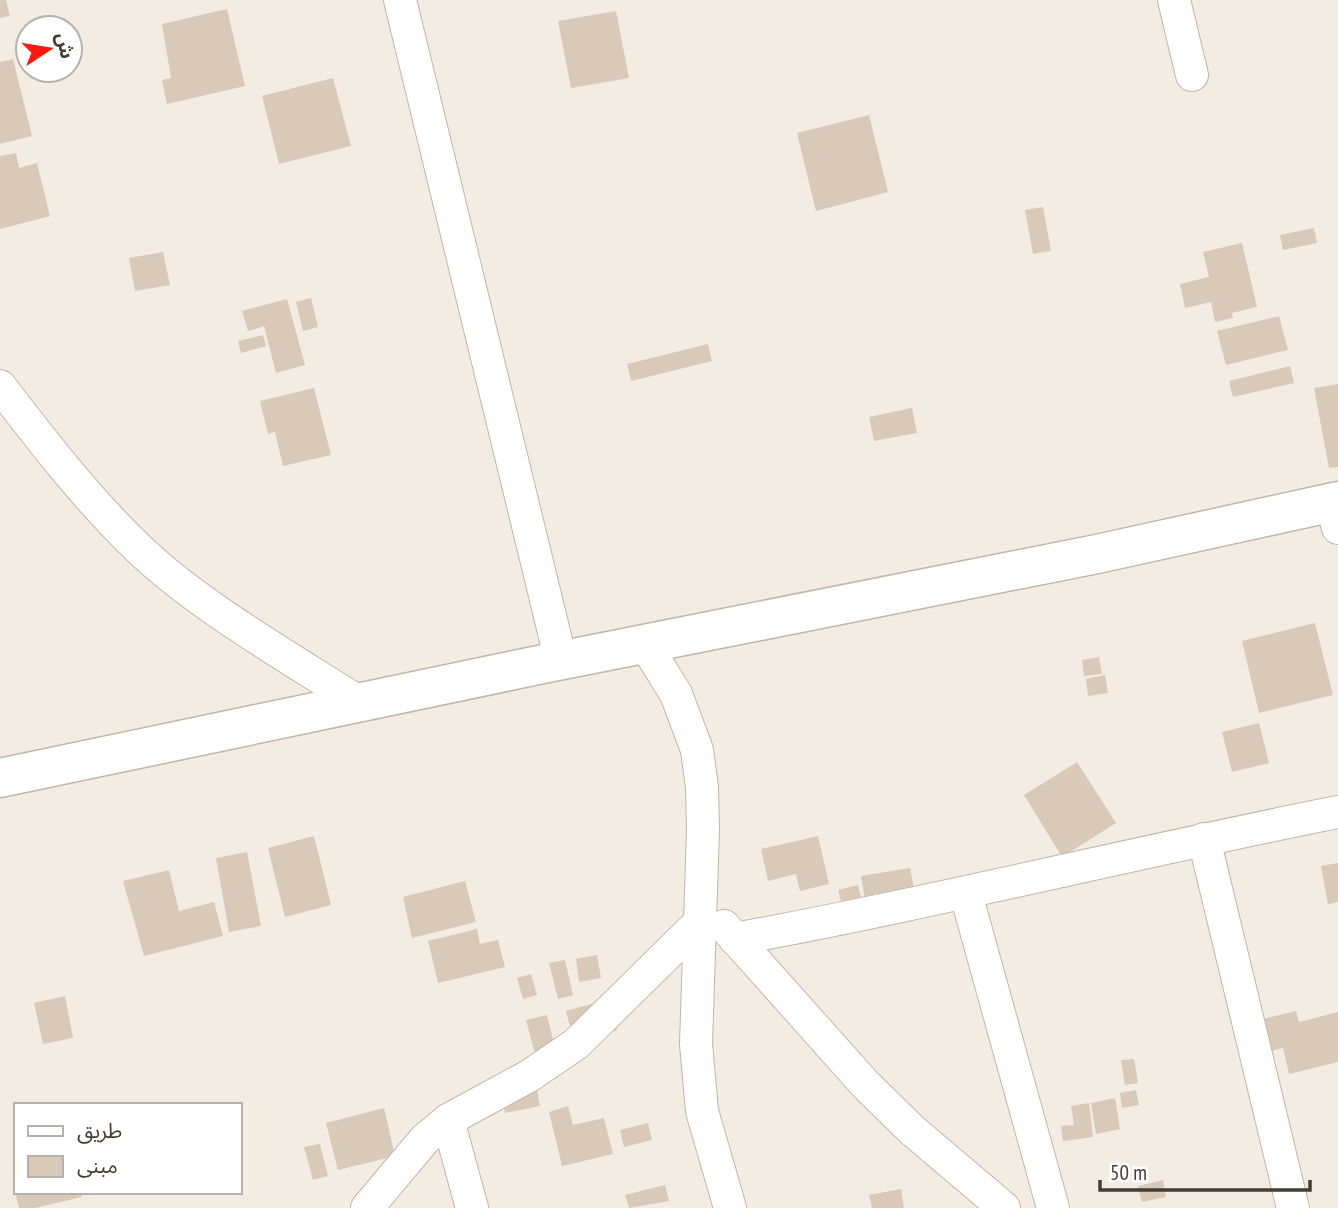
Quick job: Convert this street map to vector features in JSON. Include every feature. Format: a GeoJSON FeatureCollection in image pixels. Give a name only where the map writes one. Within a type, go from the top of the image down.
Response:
{"type":"FeatureCollection","features":[{"type":"Feature","properties":{"kind":"street"},"geometry":{"type":"LineString","coordinates":[[400,0],[561,661]]}},
{"type":"Feature","properties":{"kind":"street"},"geometry":{"type":"LineString","coordinates":[[1174,0],[1192,75]]}},
{"type":"Feature","properties":{"kind":"street"},"geometry":{"type":"LineString","coordinates":[[0,386],[82,489],[139,550],[204,600],[360,703]]}},
{"type":"Feature","properties":{"kind":"street"},"geometry":{"type":"LineString","coordinates":[[0,778],[645,644],[1097,554],[1336,510]]}},
{"type":"Feature","properties":{"kind":"street"},"geometry":{"type":"LineString","coordinates":[[645,644],[676,694],[697,750],[702,797],[696,1044],[698,1075],[702,1111],[730,1208]]}},
{"type":"Feature","properties":{"kind":"street"},"geometry":{"type":"LineString","coordinates":[[734,939],[966,894],[1204,839],[1338,812]]}},
{"type":"Feature","properties":{"kind":"street"},"geometry":{"type":"LineString","coordinates":[[1204,839],[1293,1208]]}},
{"type":"Feature","properties":{"kind":"street"},"geometry":{"type":"LineString","coordinates":[[966,894],[1053,1208]]}},
{"type":"Feature","properties":{"kind":"street"},"geometry":{"type":"LineString","coordinates":[[700,910],[734,939],[866,1085],[912,1130],[1004,1208]]}},
{"type":"Feature","properties":{"kind":"street"},"geometry":{"type":"LineString","coordinates":[[367,1208],[398,1168],[448,1120],[529,1076],[576,1044],[700,910]]}},
{"type":"Feature","properties":{"kind":"street"},"geometry":{"type":"LineString","coordinates":[[448,1120],[472,1208]]}},
{"type":"Feature","properties":{"kind":"building"},"geometry":{"type":"Polygon","coordinates":[[[0,0],[6,0],[10,16],[0,18],[0,0]]]}},
{"type":"Feature","properties":{"kind":"building"},"geometry":{"type":"Polygon","coordinates":[[[227,9],[245,86],[167,104],[162,80],[171,78],[162,24],[227,9]]]}},
{"type":"Feature","properties":{"kind":"building"},"geometry":{"type":"Polygon","coordinates":[[[616,11],[629,78],[571,88],[558,21],[616,11]]]}},
{"type":"Feature","properties":{"kind":"building"},"geometry":{"type":"Polygon","coordinates":[[[13,59],[14,84],[19,84],[32,136],[0,144],[0,62],[13,59]]]}},
{"type":"Feature","properties":{"kind":"building"},"geometry":{"type":"Polygon","coordinates":[[[333,78],[351,146],[279,164],[262,96],[333,78]]]}},
{"type":"Feature","properties":{"kind":"building"},"geometry":{"type":"Polygon","coordinates":[[[869,115],[888,192],[816,211],[797,133],[869,115]]]}},
{"type":"Feature","properties":{"kind":"building"},"geometry":{"type":"Polygon","coordinates":[[[16,153],[19,168],[37,163],[50,216],[0,229],[0,156],[16,153]]]}},
{"type":"Feature","properties":{"kind":"building"},"geometry":{"type":"Polygon","coordinates":[[[1043,207],[1051,251],[1033,254],[1025,210],[1043,207]]]}},
{"type":"Feature","properties":{"kind":"building"},"geometry":{"type":"Polygon","coordinates":[[[1314,228],[1317,243],[1283,250],[1280,235],[1314,228]]]}},
{"type":"Feature","properties":{"kind":"building"},"geometry":{"type":"Polygon","coordinates":[[[1242,243],[1257,307],[1232,313],[1233,318],[1215,322],[1211,302],[1185,308],[1180,284],[1209,277],[1203,252],[1242,243]]]}},
{"type":"Feature","properties":{"kind":"building"},"geometry":{"type":"Polygon","coordinates":[[[163,252],[170,285],[135,291],[129,258],[163,252]]]}},
{"type":"Feature","properties":{"kind":"building"},"geometry":{"type":"Polygon","coordinates":[[[311,298],[318,327],[303,331],[296,302],[311,298]]]}},
{"type":"Feature","properties":{"kind":"building"},"geometry":{"type":"Polygon","coordinates":[[[287,299],[305,365],[276,373],[264,326],[248,331],[242,311],[287,299]]]}},
{"type":"Feature","properties":{"kind":"building"},"geometry":{"type":"Polygon","coordinates":[[[1279,316],[1288,350],[1226,365],[1217,331],[1279,316]]]}},
{"type":"Feature","properties":{"kind":"building"},"geometry":{"type":"Polygon","coordinates":[[[263,335],[266,346],[241,353],[238,341],[263,335]]]}},
{"type":"Feature","properties":{"kind":"building"},"geometry":{"type":"Polygon","coordinates":[[[708,344],[712,361],[631,381],[627,364],[708,344]]]}},
{"type":"Feature","properties":{"kind":"building"},"geometry":{"type":"Polygon","coordinates":[[[1290,366],[1294,383],[1233,397],[1229,381],[1290,366]]]}},
{"type":"Feature","properties":{"kind":"building"},"geometry":{"type":"Polygon","coordinates":[[[1338,384],[1338,467],[1329,468],[1314,388],[1338,384]]]}},
{"type":"Feature","properties":{"kind":"building"},"geometry":{"type":"Polygon","coordinates":[[[314,388],[331,455],[283,466],[275,432],[268,434],[260,401],[314,388]]]}},
{"type":"Feature","properties":{"kind":"building"},"geometry":{"type":"Polygon","coordinates":[[[912,408],[917,433],[874,441],[869,417],[912,408]]]}},
{"type":"Feature","properties":{"kind":"building"},"geometry":{"type":"Polygon","coordinates":[[[1315,623],[1333,695],[1259,713],[1242,641],[1315,623]]]}},
{"type":"Feature","properties":{"kind":"building"},"geometry":{"type":"Polygon","coordinates":[[[1099,657],[1102,674],[1084,676],[1082,660],[1099,657]]]}},
{"type":"Feature","properties":{"kind":"building"},"geometry":{"type":"Polygon","coordinates":[[[1105,675],[1108,693],[1088,696],[1086,679],[1105,675]]]}},
{"type":"Feature","properties":{"kind":"building"},"geometry":{"type":"Polygon","coordinates":[[[1259,723],[1269,763],[1232,772],[1222,732],[1259,723]]]}},
{"type":"Feature","properties":{"kind":"building"},"geometry":{"type":"Polygon","coordinates":[[[1077,762],[1116,823],[1062,857],[1024,795],[1077,762]]]}},
{"type":"Feature","properties":{"kind":"building"},"geometry":{"type":"Polygon","coordinates":[[[314,836],[331,905],[285,917],[268,848],[314,836]]]}},
{"type":"Feature","properties":{"kind":"building"},"geometry":{"type":"Polygon","coordinates":[[[818,836],[829,884],[800,891],[796,874],[768,881],[761,849],[818,836]]]}},
{"type":"Feature","properties":{"kind":"building"},"geometry":{"type":"Polygon","coordinates":[[[247,852],[261,926],[229,932],[216,858],[247,852]]]}},
{"type":"Feature","properties":{"kind":"building"},"geometry":{"type":"Polygon","coordinates":[[[1338,863],[1338,902],[1328,904],[1321,866],[1338,863]]]}},
{"type":"Feature","properties":{"kind":"building"},"geometry":{"type":"Polygon","coordinates":[[[910,868],[917,904],[867,912],[861,876],[910,868]]]}},
{"type":"Feature","properties":{"kind":"building"},"geometry":{"type":"Polygon","coordinates":[[[169,870],[179,911],[214,902],[223,936],[144,956],[123,881],[169,870]]]}},
{"type":"Feature","properties":{"kind":"building"},"geometry":{"type":"Polygon","coordinates":[[[465,881],[476,922],[412,938],[403,897],[465,881]]]}},
{"type":"Feature","properties":{"kind":"building"},"geometry":{"type":"Polygon","coordinates":[[[858,885],[868,925],[848,930],[838,890],[858,885]]]}},
{"type":"Feature","properties":{"kind":"building"},"geometry":{"type":"Polygon","coordinates":[[[477,929],[480,944],[498,940],[505,967],[438,983],[428,941],[477,929]]]}},
{"type":"Feature","properties":{"kind":"building"},"geometry":{"type":"Polygon","coordinates":[[[597,955],[601,978],[579,982],[576,959],[597,955]]]}},
{"type":"Feature","properties":{"kind":"building"},"geometry":{"type":"Polygon","coordinates":[[[565,960],[573,995],[558,999],[549,963],[565,960]]]}},
{"type":"Feature","properties":{"kind":"building"},"geometry":{"type":"Polygon","coordinates":[[[531,974],[537,995],[523,999],[517,978],[531,974]]]}},
{"type":"Feature","properties":{"kind":"building"},"geometry":{"type":"Polygon","coordinates":[[[65,996],[73,1038],[43,1044],[34,1003],[65,996]]]}},
{"type":"Feature","properties":{"kind":"building"},"geometry":{"type":"Polygon","coordinates":[[[609,999],[617,1030],[574,1042],[566,1011],[609,999]]]}},
{"type":"Feature","properties":{"kind":"building"},"geometry":{"type":"Polygon","coordinates":[[[1296,1011],[1299,1022],[1338,1012],[1338,1062],[1289,1074],[1283,1048],[1271,1051],[1263,1019],[1296,1011]]]}},
{"type":"Feature","properties":{"kind":"building"},"geometry":{"type":"Polygon","coordinates":[[[547,1015],[557,1056],[537,1061],[526,1020],[547,1015]]]}},
{"type":"Feature","properties":{"kind":"building"},"geometry":{"type":"Polygon","coordinates":[[[1134,1059],[1138,1083],[1125,1085],[1121,1060],[1134,1059]]]}},
{"type":"Feature","properties":{"kind":"building"},"geometry":{"type":"Polygon","coordinates":[[[534,1074],[540,1106],[505,1113],[498,1081],[534,1074]]]}},
{"type":"Feature","properties":{"kind":"building"},"geometry":{"type":"Polygon","coordinates":[[[1136,1090],[1139,1105],[1122,1108],[1120,1093],[1136,1090]]]}},
{"type":"Feature","properties":{"kind":"building"},"geometry":{"type":"Polygon","coordinates":[[[1115,1098],[1120,1129],[1096,1134],[1091,1103],[1115,1098]]]}},
{"type":"Feature","properties":{"kind":"building"},"geometry":{"type":"Polygon","coordinates":[[[1089,1103],[1093,1137],[1063,1141],[1061,1126],[1074,1125],[1071,1106],[1089,1103]]]}},
{"type":"Feature","properties":{"kind":"building"},"geometry":{"type":"Polygon","coordinates":[[[568,1106],[573,1125],[604,1118],[613,1154],[562,1166],[549,1112],[568,1106]]]}},
{"type":"Feature","properties":{"kind":"building"},"geometry":{"type":"Polygon","coordinates":[[[384,1108],[395,1156],[338,1170],[326,1123],[384,1108]]]}},
{"type":"Feature","properties":{"kind":"building"},"geometry":{"type":"Polygon","coordinates":[[[648,1123],[652,1140],[624,1147],[620,1130],[648,1123]]]}},
{"type":"Feature","properties":{"kind":"building"},"geometry":{"type":"Polygon","coordinates":[[[320,1144],[328,1176],[313,1180],[304,1147],[320,1144]]]}},
{"type":"Feature","properties":{"kind":"building"},"geometry":{"type":"Polygon","coordinates":[[[1163,1180],[1166,1197],[1142,1202],[1138,1186],[1163,1180]]]}},
{"type":"Feature","properties":{"kind":"building"},"geometry":{"type":"Polygon","coordinates":[[[665,1185],[669,1201],[629,1208],[625,1195],[665,1185]]]}},
{"type":"Feature","properties":{"kind":"building"},"geometry":{"type":"Polygon","coordinates":[[[901,1189],[904,1208],[872,1208],[869,1195],[901,1189]]]}},
{"type":"Feature","properties":{"kind":"building"},"geometry":{"type":"Polygon","coordinates":[[[16,1194],[81,1194],[82,1197],[35,1208],[19,1208],[16,1194]]]}}]}
